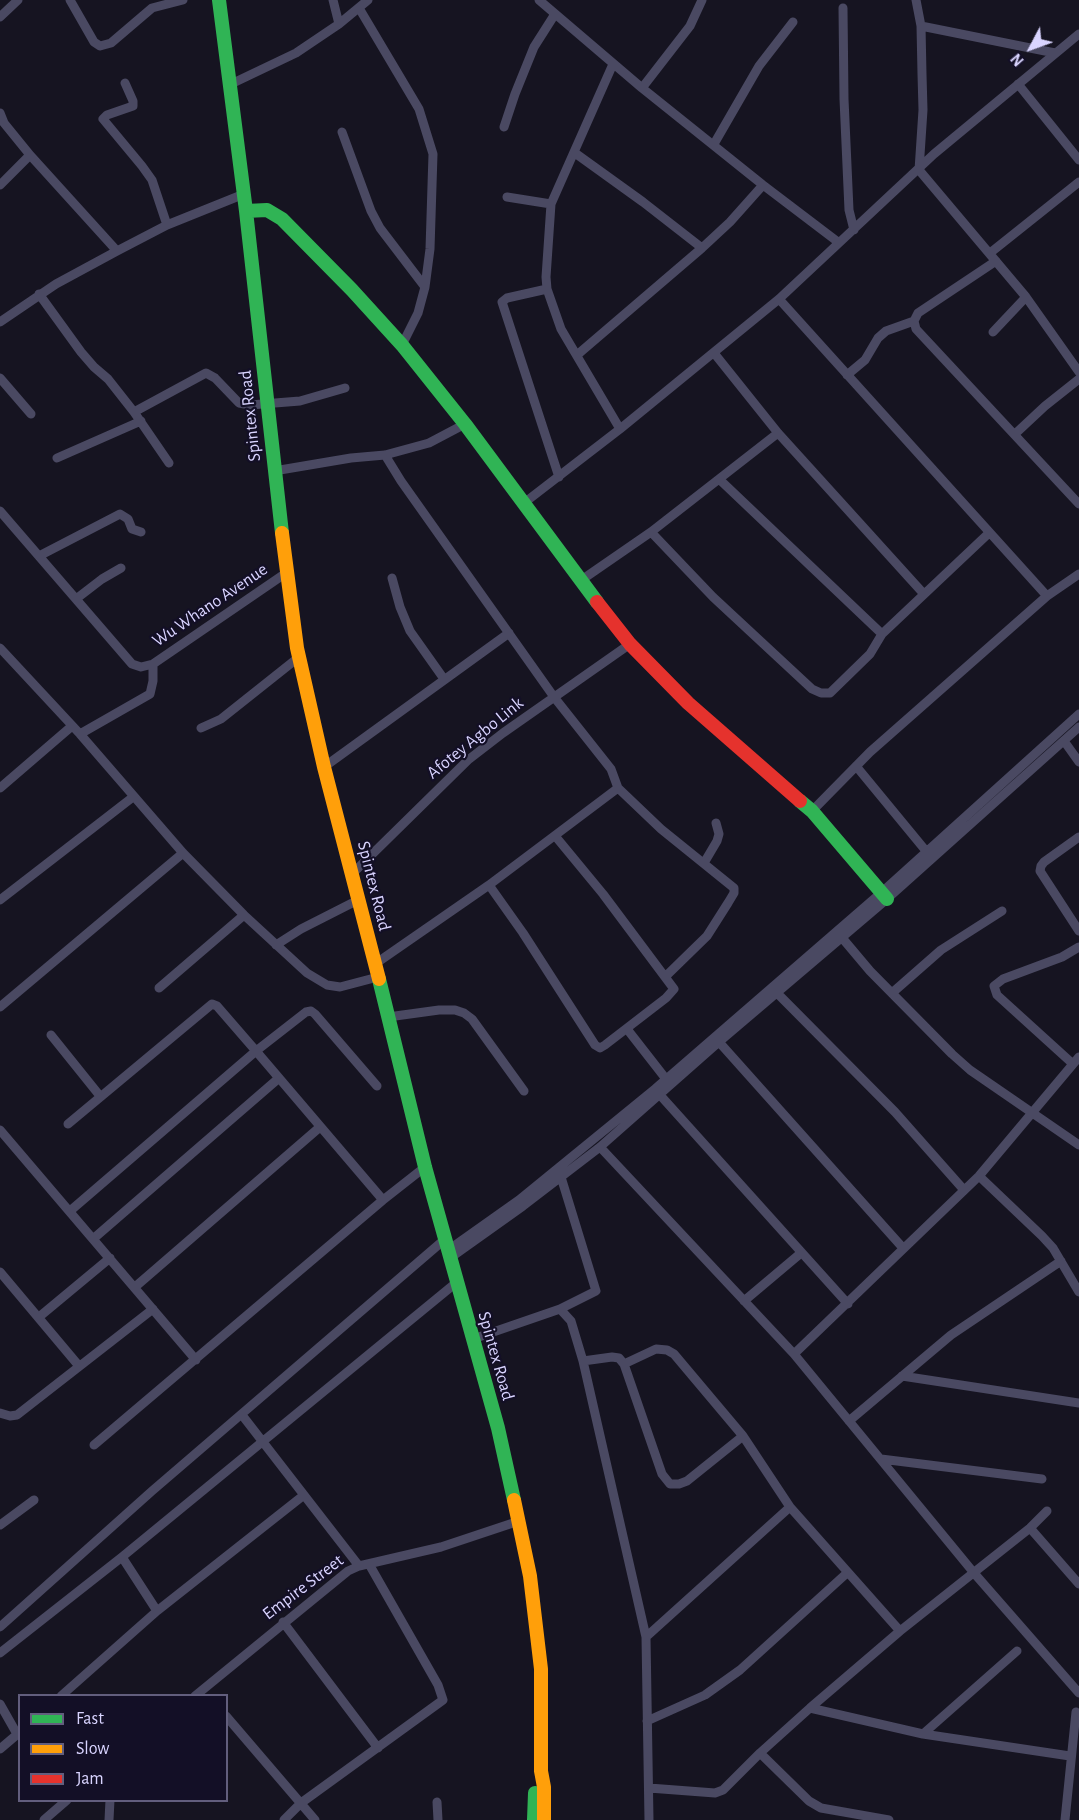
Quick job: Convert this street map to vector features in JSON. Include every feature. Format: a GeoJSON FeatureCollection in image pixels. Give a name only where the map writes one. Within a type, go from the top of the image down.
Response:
{"type":"FeatureCollection","features":[{"type":"Feature","properties":{"kind":"main road","name":"Spintex Road"},"geometry":{"type":"LineString","coordinates":[[219,0],[246,211],[286,573],[299,657],[324,766],[360,900],[425,1167],[498,1428],[519,1521],[530,1576],[541,1669],[541,1771],[544,1787],[544,1820]]}},
{"type":"Feature","properties":{"kind":"main road"},"geometry":{"type":"LineString","coordinates":[[246,211],[267,210],[282,219],[352,290],[402,345],[465,424],[524,502],[579,581],[630,645],[688,703],[812,811],[884,896]]}},
{"type":"Feature","properties":{"kind":"main road","name":"Spintex Road"},"geometry":{"type":"LineString","coordinates":[[534,1820],[536,1784],[541,1771]]}},
{"type":"Feature","properties":{"kind":"street"},"geometry":{"type":"LineString","coordinates":[[0,17],[18,0]]}},
{"type":"Feature","properties":{"kind":"street"},"geometry":{"type":"LineString","coordinates":[[70,0],[94,42],[100,46],[111,43],[151,4],[183,0]]}},
{"type":"Feature","properties":{"kind":"street"},"geometry":{"type":"LineString","coordinates":[[333,0],[339,24]]}},
{"type":"Feature","properties":{"kind":"street"},"geometry":{"type":"LineString","coordinates":[[231,84],[276,64],[339,24],[368,0]]}},
{"type":"Feature","properties":{"kind":"street"},"geometry":{"type":"LineString","coordinates":[[539,0],[642,88],[838,242]]}},
{"type":"Feature","properties":{"kind":"street"},"geometry":{"type":"LineString","coordinates":[[642,88],[690,26],[702,0]]}},
{"type":"Feature","properties":{"kind":"street"},"geometry":{"type":"LineString","coordinates":[[916,0],[921,26],[923,110],[919,170],[1026,297],[1079,372]]}},
{"type":"Feature","properties":{"kind":"street"},"geometry":{"type":"LineString","coordinates":[[359,8],[419,109],[433,154],[430,249],[425,287],[418,313],[402,345]]}},
{"type":"Feature","properties":{"kind":"street"},"geometry":{"type":"LineString","coordinates":[[843,8],[844,110],[849,210],[854,230]]}},
{"type":"Feature","properties":{"kind":"street"},"geometry":{"type":"LineString","coordinates":[[504,127],[534,47],[555,14]]}},
{"type":"Feature","properties":{"kind":"street"},"geometry":{"type":"LineString","coordinates":[[714,144],[759,66],[793,22]]}},
{"type":"Feature","properties":{"kind":"street"},"geometry":{"type":"LineString","coordinates":[[921,26],[1055,53]]}},
{"type":"Feature","properties":{"kind":"street"},"geometry":{"type":"LineString","coordinates":[[524,502],[620,429],[779,299],[934,154],[1079,34]]}},
{"type":"Feature","properties":{"kind":"street"},"geometry":{"type":"LineString","coordinates":[[613,64],[551,204],[546,260],[547,289],[561,329],[620,429]]}},
{"type":"Feature","properties":{"kind":"street"},"geometry":{"type":"LineString","coordinates":[[125,83],[133,106],[107,115],[103,119],[152,180],[167,225]]}},
{"type":"Feature","properties":{"kind":"street"},"geometry":{"type":"LineString","coordinates":[[1018,84],[1079,160]]}},
{"type":"Feature","properties":{"kind":"street"},"geometry":{"type":"LineString","coordinates":[[0,113],[4,123],[30,155],[117,251]]}},
{"type":"Feature","properties":{"kind":"street"},"geometry":{"type":"LineString","coordinates":[[342,132],[371,211],[380,228],[425,287]]}},
{"type":"Feature","properties":{"kind":"street"},"geometry":{"type":"LineString","coordinates":[[575,153],[702,248]]}},
{"type":"Feature","properties":{"kind":"street"},"geometry":{"type":"LineString","coordinates":[[0,185],[30,155]]}},
{"type":"Feature","properties":{"kind":"street"},"geometry":{"type":"LineString","coordinates":[[1079,182],[993,257],[918,313],[914,321],[916,328],[1079,504]]}},
{"type":"Feature","properties":{"kind":"street"},"geometry":{"type":"LineString","coordinates":[[577,355],[702,248],[730,222],[763,185]]}},
{"type":"Feature","properties":{"kind":"street"},"geometry":{"type":"LineString","coordinates":[[0,322],[39,294],[117,251],[167,225],[244,194]]}},
{"type":"Feature","properties":{"kind":"street"},"geometry":{"type":"LineString","coordinates":[[507,197],[551,204]]}},
{"type":"Feature","properties":{"kind":"street"},"geometry":{"type":"LineString","coordinates":[[547,289],[507,297],[502,302],[559,477]]}},
{"type":"Feature","properties":{"kind":"street"},"geometry":{"type":"LineString","coordinates":[[39,294],[81,352],[108,379],[141,421],[169,463]]}},
{"type":"Feature","properties":{"kind":"street"},"geometry":{"type":"LineString","coordinates":[[993,332],[1026,297]]}},
{"type":"Feature","properties":{"kind":"street"},"geometry":{"type":"LineString","coordinates":[[779,299],[1047,596]]}},
{"type":"Feature","properties":{"kind":"street"},"geometry":{"type":"LineString","coordinates":[[847,375],[861,364],[878,338],[886,331],[914,321]]}},
{"type":"Feature","properties":{"kind":"street"},"geometry":{"type":"LineString","coordinates":[[714,353],[778,433],[923,593]]}},
{"type":"Feature","properties":{"kind":"street"},"geometry":{"type":"LineString","coordinates":[[134,412],[206,373],[215,378],[239,403],[250,405],[300,401],[345,388]]}},
{"type":"Feature","properties":{"kind":"street"},"geometry":{"type":"LineString","coordinates":[[0,378],[31,414]]}},
{"type":"Feature","properties":{"kind":"street"},"geometry":{"type":"LineString","coordinates":[[1015,434],[1079,379]]}},
{"type":"Feature","properties":{"kind":"street"},"geometry":{"type":"LineString","coordinates":[[57,458],[141,421]]}},
{"type":"Feature","properties":{"kind":"street"},"geometry":{"type":"LineString","coordinates":[[274,471],[351,458],[385,455],[429,443],[465,424]]}},
{"type":"Feature","properties":{"kind":"street"},"geometry":{"type":"LineString","coordinates":[[579,581],[651,532],[778,433]]}},
{"type":"Feature","properties":{"kind":"street"},"geometry":{"type":"LineString","coordinates":[[385,455],[554,697],[611,769],[618,788],[661,829],[731,884],[734,893],[702,942],[666,976]]}},
{"type":"Feature","properties":{"kind":"street"},"geometry":{"type":"LineString","coordinates":[[719,479],[882,634]]}},
{"type":"Feature","properties":{"kind":"street"},"geometry":{"type":"LineString","coordinates":[[0,511],[132,664],[141,667],[153,664],[150,694],[80,734]]}},
{"type":"Feature","properties":{"kind":"street"},"geometry":{"type":"LineString","coordinates":[[39,556],[120,514],[128,519],[132,529],[141,532]]}},
{"type":"Feature","properties":{"kind":"street"},"geometry":{"type":"LineString","coordinates":[[651,532],[713,597],[814,691],[830,693],[870,654],[882,634],[989,533]]}},
{"type":"Feature","properties":{"kind":"street"},"geometry":{"type":"LineString","coordinates":[[76,599],[121,568]]}},
{"type":"Feature","properties":{"kind":"street","name":"Wu Whano Avenue"},"geometry":{"type":"LineString","coordinates":[[153,664],[286,573]]}},
{"type":"Feature","properties":{"kind":"street"},"geometry":{"type":"LineString","coordinates":[[812,811],[856,766],[1047,596],[1079,574]]}},
{"type":"Feature","properties":{"kind":"street"},"geometry":{"type":"LineString","coordinates":[[392,578],[410,631],[444,679]]}},
{"type":"Feature","properties":{"kind":"street"},"geometry":{"type":"LineString","coordinates":[[324,766],[509,633]]}},
{"type":"Feature","properties":{"kind":"street","name":"Afotey Agbo Link"},"geometry":{"type":"LineString","coordinates":[[353,873],[468,760],[630,645]]}},
{"type":"Feature","properties":{"kind":"street"},"geometry":{"type":"LineString","coordinates":[[0,648],[4,661],[80,734],[183,853],[276,945],[307,973],[327,985],[340,987],[377,971],[618,788]]}},
{"type":"Feature","properties":{"kind":"street"},"geometry":{"type":"LineString","coordinates":[[201,728],[221,719],[299,657]]}},
{"type":"Feature","properties":{"kind":"street"},"geometry":{"type":"LineString","coordinates":[[884,896],[926,850],[1079,714]]}},
{"type":"Feature","properties":{"kind":"street"},"geometry":{"type":"LineString","coordinates":[[0,788],[72,726]]}},
{"type":"Feature","properties":{"kind":"street"},"geometry":{"type":"LineString","coordinates":[[0,1627],[242,1414],[447,1249],[544,1180],[884,896],[1079,728]]}},
{"type":"Feature","properties":{"kind":"street"},"geometry":{"type":"LineString","coordinates":[[1064,741],[1079,762]]}},
{"type":"Feature","properties":{"kind":"street"},"geometry":{"type":"LineString","coordinates":[[856,766],[926,850]]}},
{"type":"Feature","properties":{"kind":"street"},"geometry":{"type":"LineString","coordinates":[[0,900],[133,796]]}},
{"type":"Feature","properties":{"kind":"street"},"geometry":{"type":"LineString","coordinates":[[704,863],[719,834],[716,823]]}},
{"type":"Feature","properties":{"kind":"street"},"geometry":{"type":"LineString","coordinates":[[489,885],[598,1048],[602,1048],[673,993],[673,986],[556,837]]}},
{"type":"Feature","properties":{"kind":"street"},"geometry":{"type":"LineString","coordinates":[[1079,837],[1044,862],[1040,871],[1079,931]]}},
{"type":"Feature","properties":{"kind":"street"},"geometry":{"type":"LineString","coordinates":[[0,1006],[183,853]]}},
{"type":"Feature","properties":{"kind":"street"},"geometry":{"type":"LineString","coordinates":[[276,945],[301,929],[360,900]]}},
{"type":"Feature","properties":{"kind":"street"},"geometry":{"type":"LineString","coordinates":[[892,993],[941,950],[1002,911]]}},
{"type":"Feature","properties":{"kind":"street"},"geometry":{"type":"LineString","coordinates":[[159,988],[244,915]]}},
{"type":"Feature","properties":{"kind":"street"},"geometry":{"type":"LineString","coordinates":[[447,1249],[561,1177],[600,1147],[777,993],[839,934]]}},
{"type":"Feature","properties":{"kind":"street"},"geometry":{"type":"LineString","coordinates":[[839,934],[892,993],[970,1070],[1079,1145]]}},
{"type":"Feature","properties":{"kind":"street"},"geometry":{"type":"LineString","coordinates":[[794,1354],[979,1176],[1076,1061],[997,995],[994,986],[1003,979],[1062,957],[1079,947]]}},
{"type":"Feature","properties":{"kind":"street"},"geometry":{"type":"LineString","coordinates":[[777,993],[895,1112],[964,1190]]}},
{"type":"Feature","properties":{"kind":"street"},"geometry":{"type":"LineString","coordinates":[[68,1124],[212,1004],[256,1050],[383,1200]]}},
{"type":"Feature","properties":{"kind":"street"},"geometry":{"type":"LineString","coordinates":[[388,1017],[440,1010],[464,1013],[472,1019],[524,1091]]}},
{"type":"Feature","properties":{"kind":"street"},"geometry":{"type":"LineString","coordinates":[[70,1211],[256,1050],[304,1013],[311,1011],[377,1086]]}},
{"type":"Feature","properties":{"kind":"street"},"geometry":{"type":"LineString","coordinates":[[627,1029],[666,1079]]}},
{"type":"Feature","properties":{"kind":"street"},"geometry":{"type":"LineString","coordinates":[[51,1035],[100,1096]]}},
{"type":"Feature","properties":{"kind":"street"},"geometry":{"type":"LineString","coordinates":[[719,1042],[903,1248]]}},
{"type":"Feature","properties":{"kind":"street"},"geometry":{"type":"LineString","coordinates":[[93,1239],[279,1078]]}},
{"type":"Feature","properties":{"kind":"street"},"geometry":{"type":"LineString","coordinates":[[660,1095],[848,1304]]}},
{"type":"Feature","properties":{"kind":"street"},"geometry":{"type":"LineString","coordinates":[[135,1287],[320,1127]]}},
{"type":"Feature","properties":{"kind":"street"},"geometry":{"type":"LineString","coordinates":[[2,1137],[70,1211],[196,1360]]}},
{"type":"Feature","properties":{"kind":"street"},"geometry":{"type":"LineString","coordinates":[[600,1147],[794,1354],[974,1573],[1079,1693]]}},
{"type":"Feature","properties":{"kind":"street"},"geometry":{"type":"LineString","coordinates":[[94,1445],[425,1167]]}},
{"type":"Feature","properties":{"kind":"street"},"geometry":{"type":"LineString","coordinates":[[979,1176],[1042,1236],[1061,1261],[1079,1292]]}},
{"type":"Feature","properties":{"kind":"street"},"geometry":{"type":"LineString","coordinates":[[473,1339],[560,1309],[596,1291],[561,1177]]}},
{"type":"Feature","properties":{"kind":"street"},"geometry":{"type":"LineString","coordinates":[[744,1300],[801,1253]]}},
{"type":"Feature","properties":{"kind":"street"},"geometry":{"type":"LineString","coordinates":[[39,1317],[110,1258]]}},
{"type":"Feature","properties":{"kind":"street"},"geometry":{"type":"LineString","coordinates":[[849,1421],[951,1335],[1061,1261]]}},
{"type":"Feature","properties":{"kind":"street"},"geometry":{"type":"LineString","coordinates":[[0,1272],[80,1366]]}},
{"type":"Feature","properties":{"kind":"street"},"geometry":{"type":"LineString","coordinates":[[0,1653],[122,1557],[457,1282]]}},
{"type":"Feature","properties":{"kind":"street"},"geometry":{"type":"LineString","coordinates":[[0,1413],[10,1416],[17,1415],[153,1309]]}},
{"type":"Feature","properties":{"kind":"street"},"geometry":{"type":"LineString","coordinates":[[560,1309],[571,1321],[583,1361],[646,1638],[649,1820]]}},
{"type":"Feature","properties":{"kind":"street"},"geometry":{"type":"LineString","coordinates":[[624,1364],[656,1349],[667,1350],[674,1354],[743,1436],[790,1507],[900,1631]]}},
{"type":"Feature","properties":{"kind":"street"},"geometry":{"type":"LineString","coordinates":[[583,1361],[619,1358],[624,1364],[662,1474],[670,1484],[687,1481],[743,1436]]}},
{"type":"Feature","properties":{"kind":"street"},"geometry":{"type":"LineString","coordinates":[[902,1376],[1079,1403]]}},
{"type":"Feature","properties":{"kind":"street"},"geometry":{"type":"LineString","coordinates":[[242,1414],[304,1495],[364,1565],[438,1684],[443,1700],[301,1803],[284,1820]]}},
{"type":"Feature","properties":{"kind":"street"},"geometry":{"type":"LineString","coordinates":[[881,1459],[1042,1479]]}},
{"type":"Feature","properties":{"kind":"street"},"geometry":{"type":"LineString","coordinates":[[62,1694],[156,1611],[304,1495]]}},
{"type":"Feature","properties":{"kind":"street"},"geometry":{"type":"LineString","coordinates":[[0,1525],[34,1500]]}},
{"type":"Feature","properties":{"kind":"street"},"geometry":{"type":"LineString","coordinates":[[646,1638],[790,1507]]}},
{"type":"Feature","properties":{"kind":"street"},"geometry":{"type":"LineString","coordinates":[[649,1788],[719,1792],[810,1708],[900,1631],[1030,1528],[1047,1511]]}},
{"type":"Feature","properties":{"kind":"street","name":"Empire Street"},"geometry":{"type":"LineString","coordinates":[[206,1692],[283,1622],[348,1571],[364,1565],[441,1547],[519,1521]]}},
{"type":"Feature","properties":{"kind":"street"},"geometry":{"type":"LineString","coordinates":[[1030,1528],[1079,1584]]}},
{"type":"Feature","properties":{"kind":"street"},"geometry":{"type":"LineString","coordinates":[[122,1557],[156,1611]]}},
{"type":"Feature","properties":{"kind":"street"},"geometry":{"type":"LineString","coordinates":[[647,1721],[705,1695],[740,1670],[847,1573]]}},
{"type":"Feature","properties":{"kind":"street"},"geometry":{"type":"LineString","coordinates":[[283,1622],[378,1748]]}},
{"type":"Feature","properties":{"kind":"street"},"geometry":{"type":"LineString","coordinates":[[923,1734],[1017,1651]]}},
{"type":"Feature","properties":{"kind":"street"},"geometry":{"type":"LineString","coordinates":[[0,1704],[18,1733],[0,1749]]}},
{"type":"Feature","properties":{"kind":"street"},"geometry":{"type":"LineString","coordinates":[[810,1708],[923,1734],[1070,1756]]}},
{"type":"Feature","properties":{"kind":"street"},"geometry":{"type":"LineString","coordinates":[[1065,1820],[1076,1712]]}},
{"type":"Feature","properties":{"kind":"street"},"geometry":{"type":"LineString","coordinates":[[228,1718],[315,1820]]}},
{"type":"Feature","properties":{"kind":"street"},"geometry":{"type":"LineString","coordinates":[[760,1752],[809,1801],[821,1808],[889,1820]]}},
{"type":"Feature","properties":{"kind":"street"},"geometry":{"type":"LineString","coordinates":[[44,1820],[65,1802]]}},
{"type":"Feature","properties":{"kind":"street"},"geometry":{"type":"LineString","coordinates":[[109,1820],[110,1802]]}},
{"type":"Feature","properties":{"kind":"street"},"geometry":{"type":"LineString","coordinates":[[437,1802],[438,1820]]}},
{"type":"Feature","properties":{"kind":"traffic: fast"},"geometry":{"type":"LineString","coordinates":[[219,0],[246,211],[282,533]]}},
{"type":"Feature","properties":{"kind":"traffic: fast"},"geometry":{"type":"LineString","coordinates":[[246,211],[267,210],[282,219],[402,345],[465,424],[597,602]]}},
{"type":"Feature","properties":{"kind":"traffic: fast"},"geometry":{"type":"LineString","coordinates":[[800,801],[812,811],[887,899]]}},
{"type":"Feature","properties":{"kind":"traffic: fast"},"geometry":{"type":"LineString","coordinates":[[379,979],[425,1167],[498,1428],[514,1500]]}},
{"type":"Feature","properties":{"kind":"traffic: fast"},"geometry":{"type":"LineString","coordinates":[[534,1820],[535,1793]]}},
{"type":"Feature","properties":{"kind":"traffic: slow"},"geometry":{"type":"LineString","coordinates":[[282,533],[297,648],[324,767],[379,979]]}},
{"type":"Feature","properties":{"kind":"traffic: slow"},"geometry":{"type":"LineString","coordinates":[[514,1500],[530,1576],[541,1669],[541,1771],[544,1787],[544,1820]]}},
{"type":"Feature","properties":{"kind":"traffic: jam"},"geometry":{"type":"LineString","coordinates":[[597,602],[630,644],[688,703],[800,801]]}}]}
